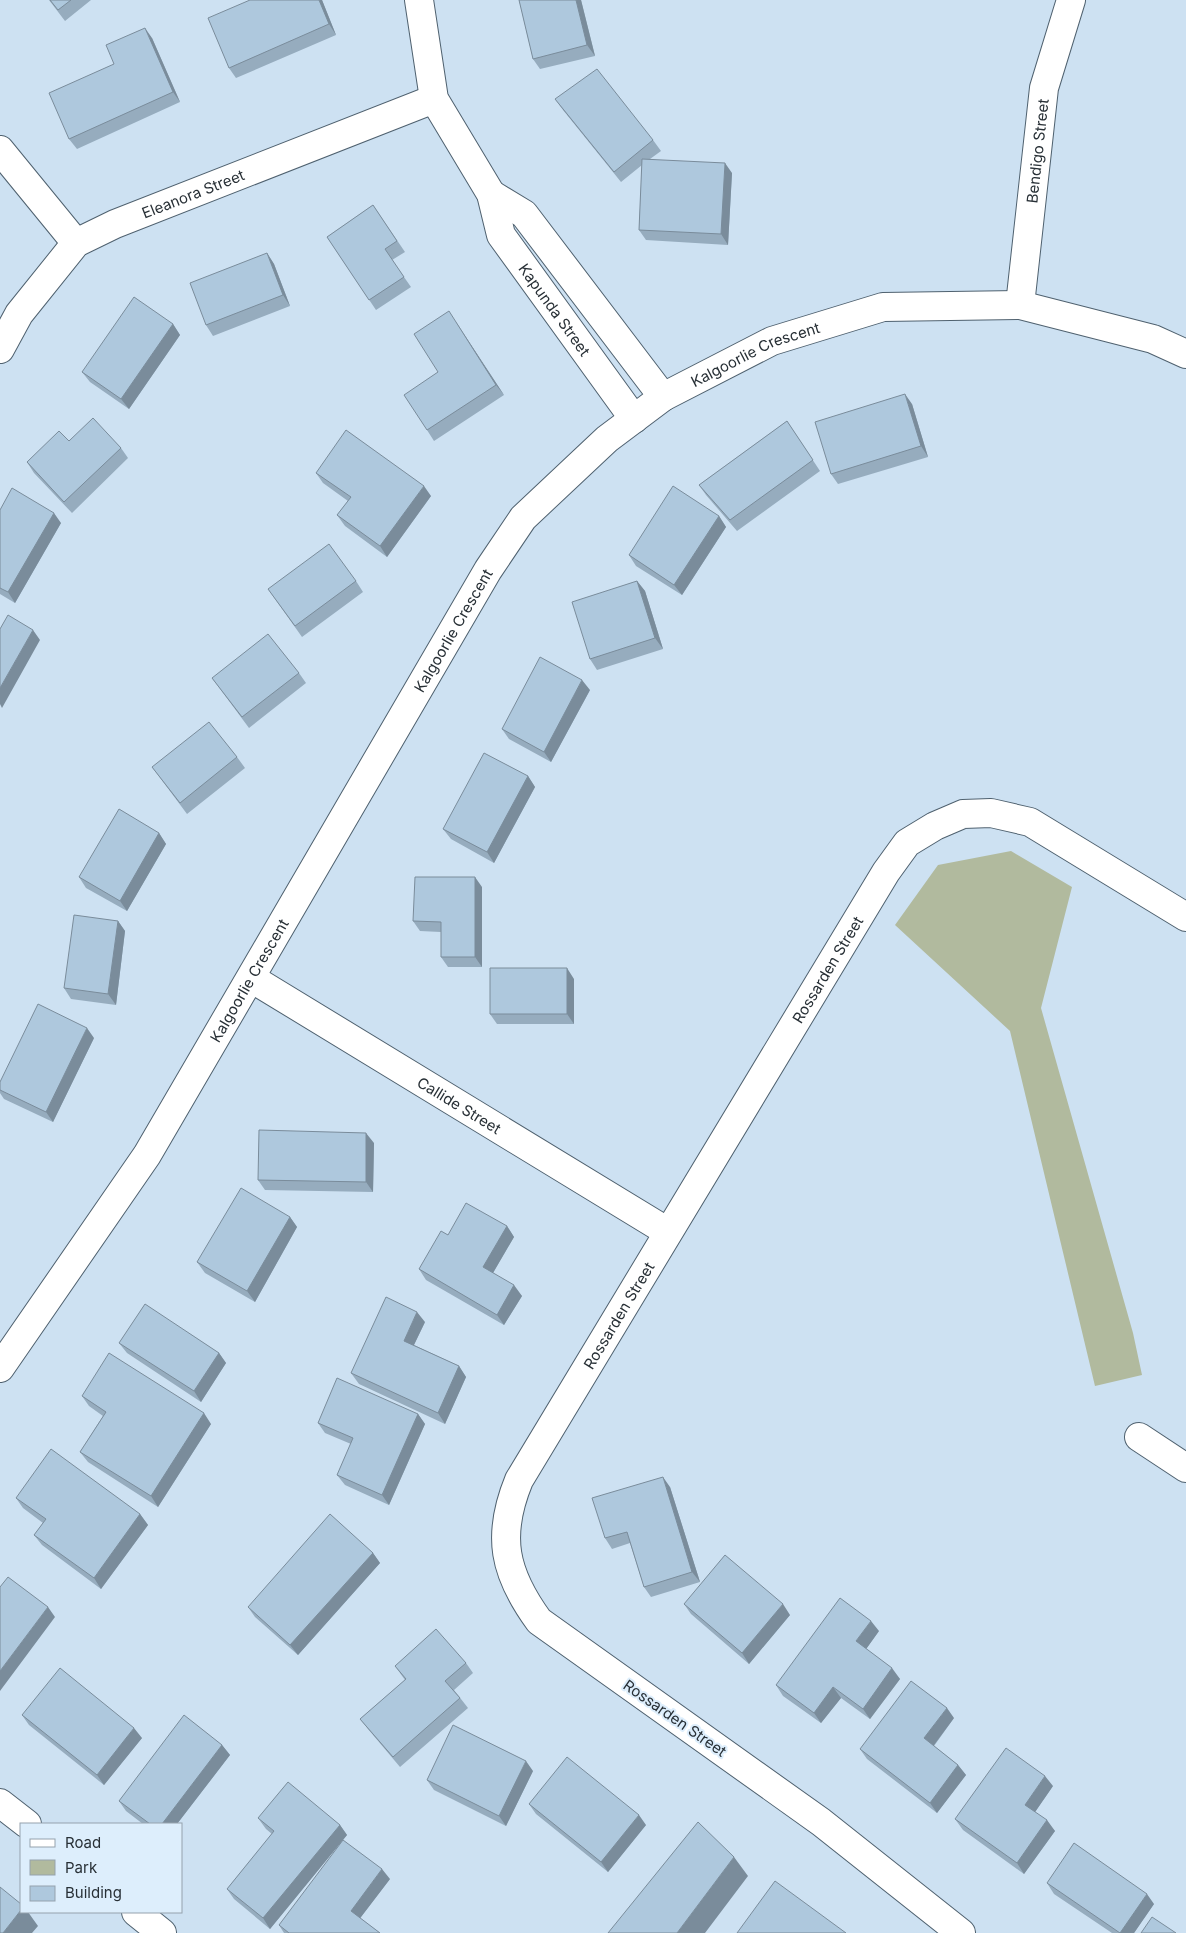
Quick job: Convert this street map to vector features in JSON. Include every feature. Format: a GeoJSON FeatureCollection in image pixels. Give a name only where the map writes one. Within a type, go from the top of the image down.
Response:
{"type":"FeatureCollection","features":[{"type":"Feature","properties":{"kind":"street","name":"Kapunda Street"},"geometry":{"type":"LineString","coordinates":[[419,0],[434,99],[491,194],[501,235],[634,419]]}},
{"type":"Feature","properties":{"kind":"street","name":"Bendigo Street"},"geometry":{"type":"LineString","coordinates":[[1020,305],[1044,88],[1071,0]]}},
{"type":"Feature","properties":{"kind":"street","name":"Eleanora Street"},"geometry":{"type":"LineString","coordinates":[[0,349],[19,314],[76,243],[115,224],[434,99]]}},
{"type":"Feature","properties":{"kind":"street"},"geometry":{"type":"LineString","coordinates":[[0,150],[76,243]]}},
{"type":"Feature","properties":{"kind":"street","name":"Kapunda Street"},"geometry":{"type":"LineString","coordinates":[[491,194],[524,214],[664,397]]}},
{"type":"Feature","properties":{"kind":"street","name":"Kalgoorlie Crescent"},"geometry":{"type":"LineString","coordinates":[[0,1368],[147,1155],[488,570],[523,518],[607,439],[664,397],[772,340],[883,308],[1020,305],[1153,339],[1186,354]]}},
{"type":"Feature","properties":{"kind":"street","name":"Rossarden Street"},"geometry":{"type":"LineString","coordinates":[[962,1933],[821,1822],[539,1621],[523,1599],[514,1579],[506,1552],[506,1528],[510,1503],[519,1480],[668,1232],[881,881],[907,843],[935,826],[963,814],[991,813],[1030,822],[1186,917]]}},
{"type":"Feature","properties":{"kind":"street","name":"Callide Street"},"geometry":{"type":"LineString","coordinates":[[251,978],[668,1232]]}},
{"type":"Feature","properties":{"kind":"street"},"geometry":{"type":"LineString","coordinates":[[1139,1437],[1186,1468]]}},
{"type":"Feature","properties":{"kind":"street"},"geometry":{"type":"LineString","coordinates":[[0,1803],[26,1823]]}},
{"type":"Feature","properties":{"kind":"green space"},"geometry":{"type":"Polygon","coordinates":[[[1011,851],[1072,887],[1041,1008],[1133,1333],[1142,1375],[1095,1386],[1010,1031],[895,925],[938,865],[1011,851]]]}},
{"type":"Feature","properties":{"kind":"building"},"geometry":{"type":"Polygon","coordinates":[[[50,0],[71,0],[58,10],[50,0]]]}},
{"type":"Feature","properties":{"kind":"building"},"geometry":{"type":"Polygon","coordinates":[[[250,0],[319,0],[329,24],[229,68],[208,18],[250,0]]]}},
{"type":"Feature","properties":{"kind":"building"},"geometry":{"type":"Polygon","coordinates":[[[519,0],[576,0],[587,45],[533,59],[519,0]]]}},
{"type":"Feature","properties":{"kind":"building"},"geometry":{"type":"Polygon","coordinates":[[[145,28],[173,92],[69,139],[49,93],[114,64],[106,45],[145,28]]]}},
{"type":"Feature","properties":{"kind":"building"},"geometry":{"type":"Polygon","coordinates":[[[597,69],[653,140],[614,172],[555,99],[597,69]]]}},
{"type":"Feature","properties":{"kind":"building"},"geometry":{"type":"Polygon","coordinates":[[[642,159],[725,163],[721,234],[639,230],[642,159]]]}},
{"type":"Feature","properties":{"kind":"building"},"geometry":{"type":"Polygon","coordinates":[[[373,205],[397,241],[385,249],[404,277],[369,300],[327,237],[373,205]]]}},
{"type":"Feature","properties":{"kind":"building"},"geometry":{"type":"Polygon","coordinates":[[[267,253],[283,295],[206,325],[190,283],[267,253]]]}},
{"type":"Feature","properties":{"kind":"building"},"geometry":{"type":"Polygon","coordinates":[[[134,297],[173,324],[121,399],[82,372],[134,297]]]}},
{"type":"Feature","properties":{"kind":"building"},"geometry":{"type":"Polygon","coordinates":[[[449,311],[496,385],[427,430],[404,395],[438,372],[414,334],[449,311]]]}},
{"type":"Feature","properties":{"kind":"building"},"geometry":{"type":"Polygon","coordinates":[[[905,394],[921,446],[831,474],[815,422],[905,394]]]}},
{"type":"Feature","properties":{"kind":"building"},"geometry":{"type":"Polygon","coordinates":[[[93,418],[121,448],[64,502],[27,462],[59,431],[69,441],[93,418]]]}},
{"type":"Feature","properties":{"kind":"building"},"geometry":{"type":"Polygon","coordinates":[[[787,421],[813,460],[730,520],[699,485],[787,421]]]}},
{"type":"Feature","properties":{"kind":"building"},"geometry":{"type":"Polygon","coordinates":[[[346,430],[424,486],[380,546],[337,515],[351,497],[316,473],[346,430]]]}},
{"type":"Feature","properties":{"kind":"building"},"geometry":{"type":"Polygon","coordinates":[[[673,486],[719,516],[674,585],[629,555],[673,486]]]}},
{"type":"Feature","properties":{"kind":"building"},"geometry":{"type":"Polygon","coordinates":[[[12,488],[54,513],[8,592],[0,588],[0,510],[12,488]]]}},
{"type":"Feature","properties":{"kind":"building"},"geometry":{"type":"Polygon","coordinates":[[[329,544],[356,581],[295,626],[268,589],[329,544]]]}},
{"type":"Feature","properties":{"kind":"building"},"geometry":{"type":"Polygon","coordinates":[[[637,581],[655,638],[590,659],[572,602],[637,581]]]}},
{"type":"Feature","properties":{"kind":"building"},"geometry":{"type":"Polygon","coordinates":[[[8,615],[33,630],[0,688],[0,629],[8,615]]]}},
{"type":"Feature","properties":{"kind":"building"},"geometry":{"type":"Polygon","coordinates":[[[268,634],[299,673],[242,717],[212,678],[268,634]]]}},
{"type":"Feature","properties":{"kind":"building"},"geometry":{"type":"Polygon","coordinates":[[[540,657],[582,680],[544,752],[502,729],[540,657]]]}},
{"type":"Feature","properties":{"kind":"building"},"geometry":{"type":"Polygon","coordinates":[[[209,722],[237,757],[180,803],[152,767],[209,722]]]}},
{"type":"Feature","properties":{"kind":"building"},"geometry":{"type":"Polygon","coordinates":[[[484,753],[528,776],[487,852],[443,829],[484,753]]]}},
{"type":"Feature","properties":{"kind":"building"},"geometry":{"type":"Polygon","coordinates":[[[119,809],[159,833],[120,901],[79,877],[119,809]]]}},
{"type":"Feature","properties":{"kind":"building"},"geometry":{"type":"Polygon","coordinates":[[[415,877],[475,877],[475,957],[441,957],[441,922],[413,921],[415,877]]]}},
{"type":"Feature","properties":{"kind":"building"},"geometry":{"type":"Polygon","coordinates":[[[74,915],[118,921],[108,994],[64,988],[74,915]]]}},
{"type":"Feature","properties":{"kind":"building"},"geometry":{"type":"Polygon","coordinates":[[[490,968],[567,968],[567,1014],[490,1014],[490,968]]]}},
{"type":"Feature","properties":{"kind":"building"},"geometry":{"type":"Polygon","coordinates":[[[38,1004],[87,1028],[46,1112],[0,1090],[0,1082],[38,1004]]]}},
{"type":"Feature","properties":{"kind":"building"},"geometry":{"type":"Polygon","coordinates":[[[259,1130],[366,1133],[366,1182],[258,1180],[259,1130]]]}},
{"type":"Feature","properties":{"kind":"building"},"geometry":{"type":"Polygon","coordinates":[[[241,1188],[290,1217],[247,1291],[197,1262],[241,1188]]]}},
{"type":"Feature","properties":{"kind":"building"},"geometry":{"type":"Polygon","coordinates":[[[466,1203],[507,1226],[483,1267],[514,1285],[497,1315],[419,1269],[441,1231],[448,1235],[466,1203]]]}},
{"type":"Feature","properties":{"kind":"building"},"geometry":{"type":"Polygon","coordinates":[[[386,1297],[417,1312],[404,1341],[459,1366],[438,1413],[351,1373],[386,1297]]]}},
{"type":"Feature","properties":{"kind":"building"},"geometry":{"type":"Polygon","coordinates":[[[145,1304],[219,1353],[194,1391],[119,1343],[145,1304]]]}},
{"type":"Feature","properties":{"kind":"building"},"geometry":{"type":"Polygon","coordinates":[[[109,1353],[204,1413],[151,1496],[80,1452],[106,1412],[82,1396],[109,1353]]]}},
{"type":"Feature","properties":{"kind":"building"},"geometry":{"type":"Polygon","coordinates":[[[337,1378],[418,1414],[382,1495],[337,1475],[353,1438],[318,1423],[337,1378]]]}},
{"type":"Feature","properties":{"kind":"building"},"geometry":{"type":"Polygon","coordinates":[[[51,1449],[140,1514],[94,1578],[34,1535],[46,1519],[16,1498],[51,1449]]]}},
{"type":"Feature","properties":{"kind":"building"},"geometry":{"type":"Polygon","coordinates":[[[663,1477],[692,1572],[644,1587],[627,1532],[605,1538],[592,1498],[663,1477]]]}},
{"type":"Feature","properties":{"kind":"building"},"geometry":{"type":"Polygon","coordinates":[[[330,1514],[373,1553],[290,1645],[248,1607],[330,1514]]]}},
{"type":"Feature","properties":{"kind":"building"},"geometry":{"type":"Polygon","coordinates":[[[725,1555],[783,1604],[742,1653],[684,1604],[725,1555]]]}},
{"type":"Feature","properties":{"kind":"building"},"geometry":{"type":"Polygon","coordinates":[[[8,1577],[48,1607],[0,1671],[0,1587],[8,1577]]]}},
{"type":"Feature","properties":{"kind":"building"},"geometry":{"type":"Polygon","coordinates":[[[840,1598],[871,1621],[856,1641],[892,1668],[863,1709],[833,1687],[814,1713],[776,1685],[840,1598]]]}},
{"type":"Feature","properties":{"kind":"building"},"geometry":{"type":"Polygon","coordinates":[[[436,1629],[466,1663],[445,1681],[460,1698],[393,1757],[360,1719],[406,1679],[395,1666],[436,1629]]]}},
{"type":"Feature","properties":{"kind":"building"},"geometry":{"type":"Polygon","coordinates":[[[60,1668],[134,1728],[97,1775],[22,1715],[60,1668]]]}},
{"type":"Feature","properties":{"kind":"building"},"geometry":{"type":"Polygon","coordinates":[[[911,1681],[947,1708],[924,1738],[958,1765],[930,1803],[860,1749],[911,1681]]]}},
{"type":"Feature","properties":{"kind":"building"},"geometry":{"type":"Polygon","coordinates":[[[184,1715],[222,1745],[163,1823],[149,1823],[119,1801],[184,1715]]]}},
{"type":"Feature","properties":{"kind":"building"},"geometry":{"type":"Polygon","coordinates":[[[453,1725],[526,1761],[499,1816],[427,1780],[453,1725]]]}},
{"type":"Feature","properties":{"kind":"building"},"geometry":{"type":"Polygon","coordinates":[[[1006,1748],[1045,1776],[1025,1805],[1047,1820],[1017,1863],[955,1819],[1006,1748]]]}},
{"type":"Feature","properties":{"kind":"building"},"geometry":{"type":"Polygon","coordinates":[[[567,1757],[639,1815],[601,1862],[529,1804],[567,1757]]]}},
{"type":"Feature","properties":{"kind":"building"},"geometry":{"type":"Polygon","coordinates":[[[288,1782],[340,1825],[263,1918],[227,1889],[274,1831],[258,1818],[288,1782]]]}},
{"type":"Feature","properties":{"kind":"building"},"geometry":{"type":"Polygon","coordinates":[[[698,1822],[734,1857],[677,1933],[608,1933],[698,1822]]]}},
{"type":"Feature","properties":{"kind":"building"},"geometry":{"type":"Polygon","coordinates":[[[343,1840],[382,1869],[351,1911],[380,1933],[289,1933],[279,1925],[343,1840]]]}},
{"type":"Feature","properties":{"kind":"building"},"geometry":{"type":"Polygon","coordinates":[[[1074,1843],[1147,1894],[1120,1933],[1047,1883],[1074,1843]]]}},
{"type":"Feature","properties":{"kind":"building"},"geometry":{"type":"Polygon","coordinates":[[[775,1881],[846,1933],[737,1933],[775,1881]]]}},
{"type":"Feature","properties":{"kind":"building"},"geometry":{"type":"Polygon","coordinates":[[[0,1887],[20,1903],[20,1911],[3,1933],[0,1933],[0,1887]]]}},
{"type":"Feature","properties":{"kind":"building"},"geometry":{"type":"Polygon","coordinates":[[[1152,1917],[1176,1933],[1141,1933],[1152,1917]]]}}]}
